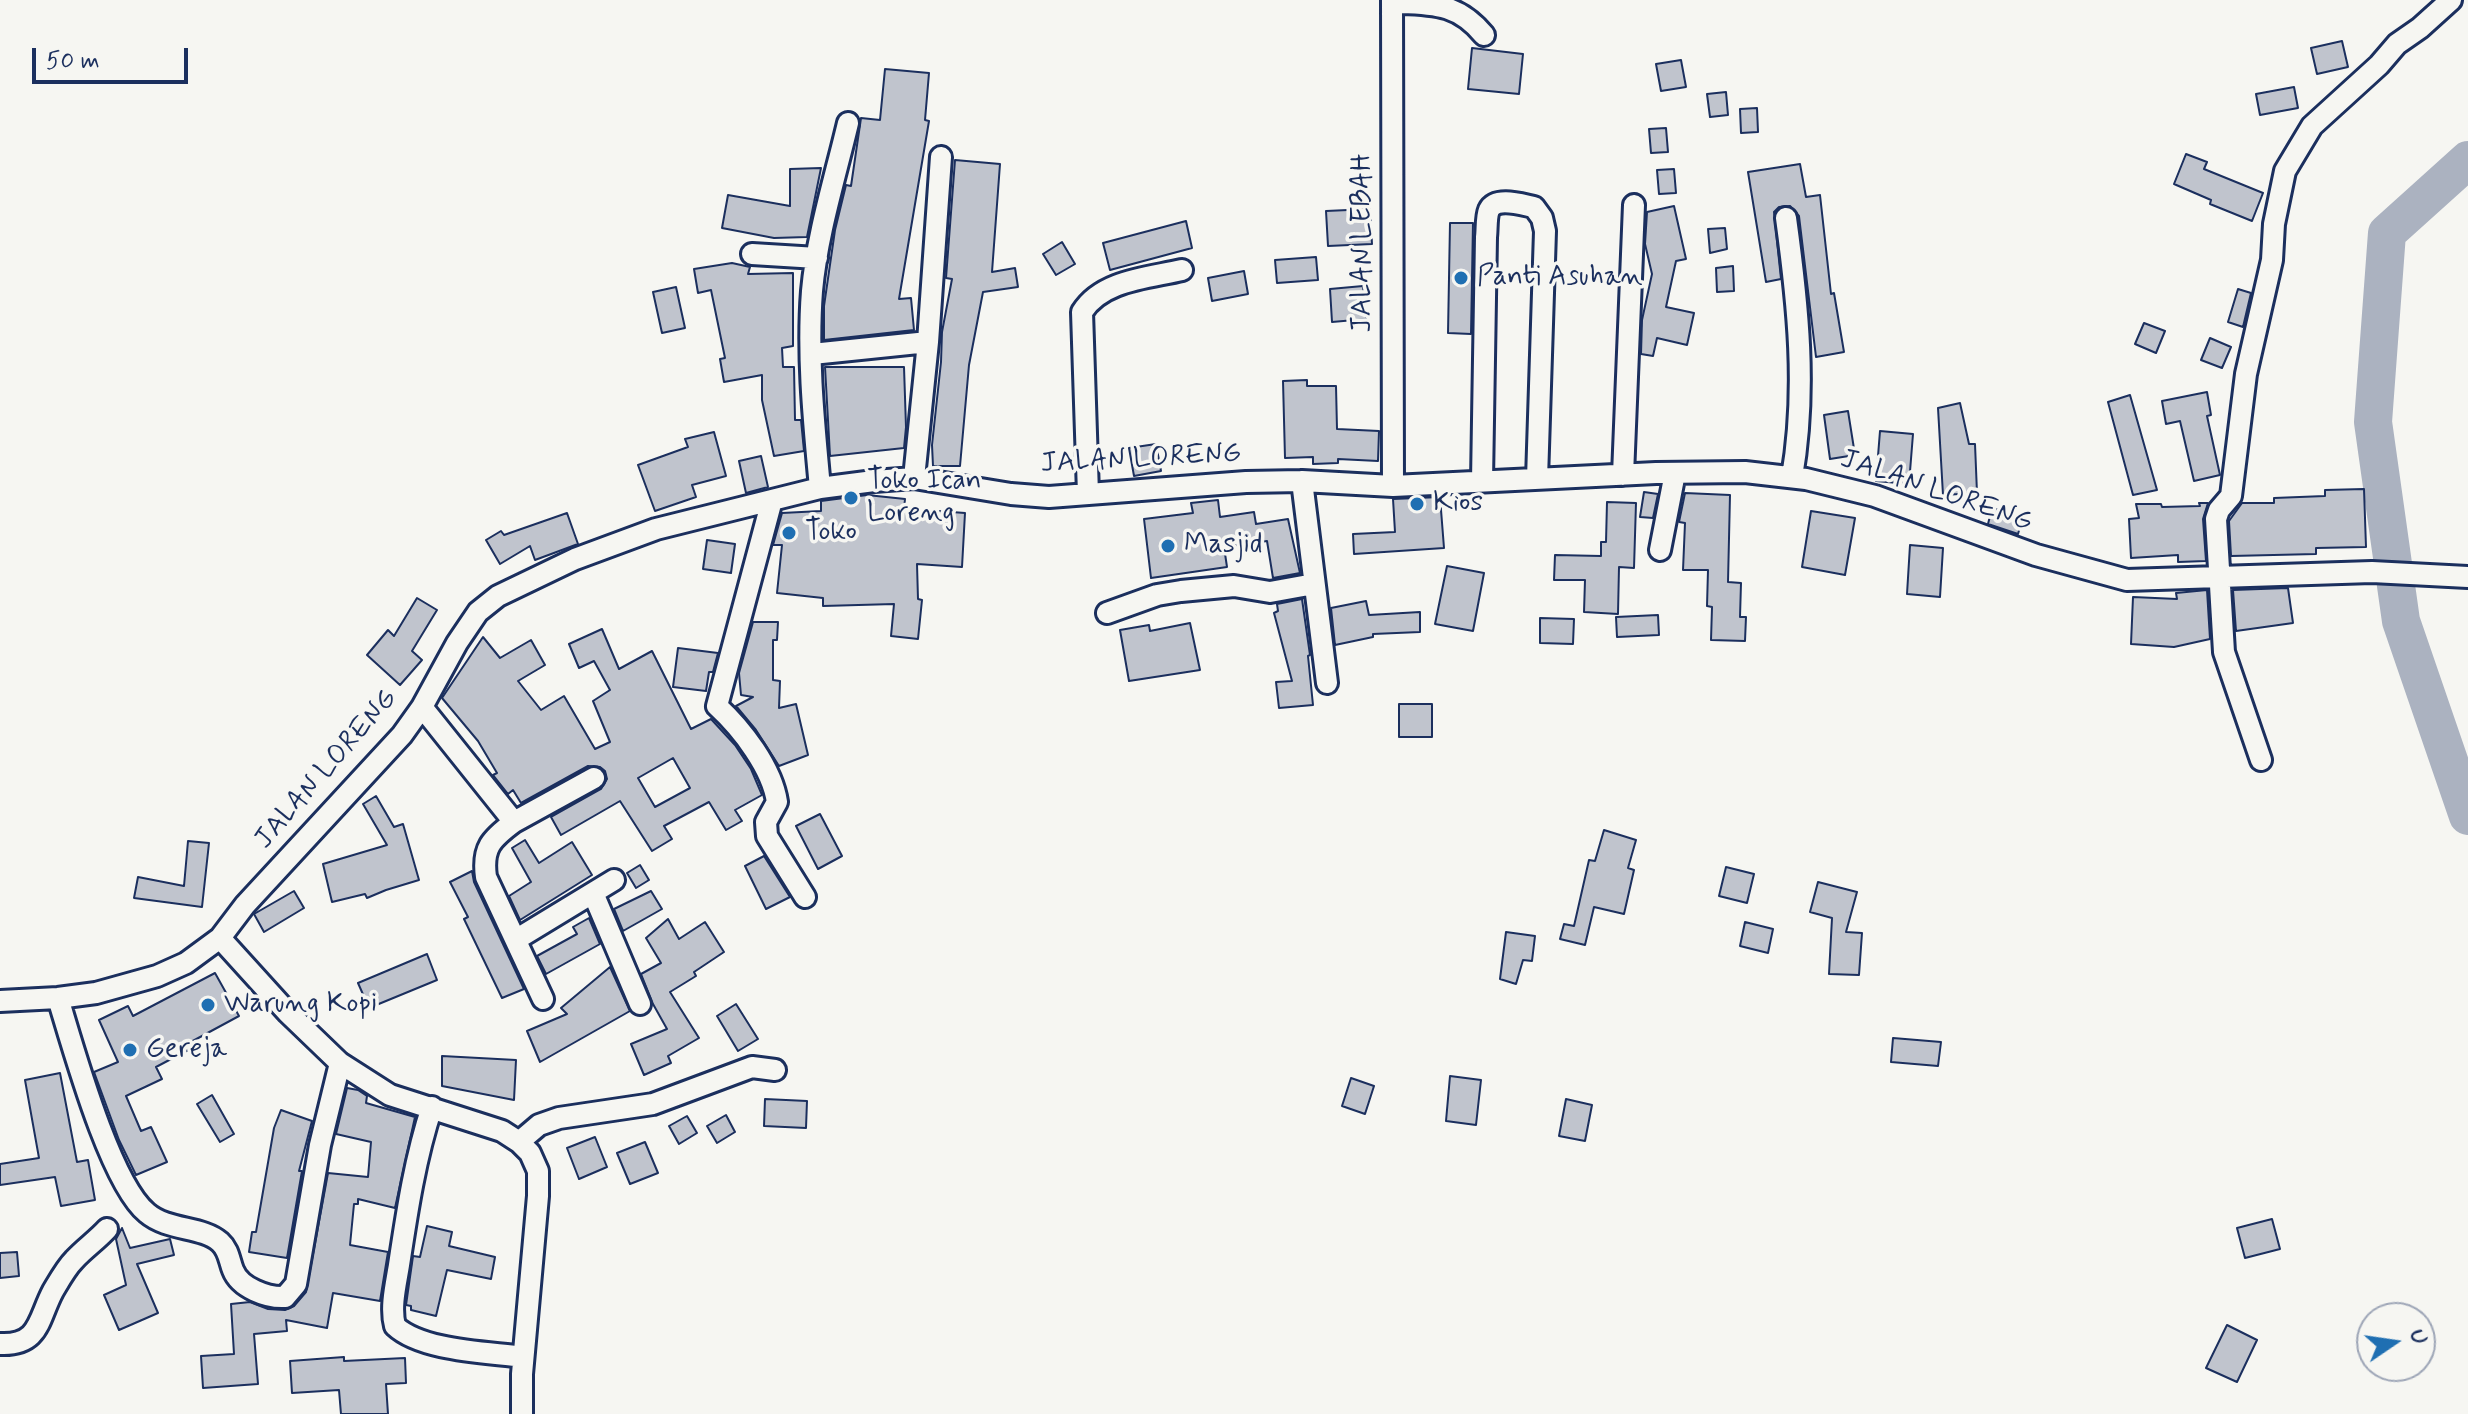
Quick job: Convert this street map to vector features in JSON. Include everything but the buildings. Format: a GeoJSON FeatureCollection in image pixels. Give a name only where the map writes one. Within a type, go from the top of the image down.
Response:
{"type":"FeatureCollection","features":[{"type":"Feature","properties":{"kind":"street"},"geometry":{"type":"LineString","coordinates":[[2261,760],[2224,652],[2216,519],[2219,510],[2231,496],[2246,374],[2272,260],[2277,199],[2285,171],[2312,126],[2379,65],[2397,44],[2451,0]]}},
{"type":"Feature","properties":{"kind":"street"},"geometry":{"type":"LineString","coordinates":[[1397,5],[1453,9],[1470,18],[1484,35]]}},
{"type":"Feature","properties":{"kind":"street","name":"JALAN LEBAH"},"geometry":{"type":"LineString","coordinates":[[1393,486],[1397,5]]}},
{"type":"Feature","properties":{"kind":"street"},"geometry":{"type":"LineString","coordinates":[[820,488],[812,399],[812,304],[817,258],[848,123]]}},
{"type":"Feature","properties":{"kind":"street"},"geometry":{"type":"LineString","coordinates":[[914,478],[928,342],[941,157]]}},
{"type":"Feature","properties":{"kind":"street"},"geometry":{"type":"LineString","coordinates":[[1482,481],[1486,237],[1489,211],[1495,205],[1507,202],[1534,207],[1539,212],[1545,231],[1537,479]]}},
{"type":"Feature","properties":{"kind":"street"},"geometry":{"type":"LineString","coordinates":[[1623,475],[1634,205]]}},
{"type":"Feature","properties":{"kind":"street"},"geometry":{"type":"LineString","coordinates":[[1786,218],[1796,293],[1802,388],[1799,437],[1792,477]]}},
{"type":"Feature","properties":{"kind":"street"},"geometry":{"type":"LineString","coordinates":[[752,254],[817,258]]}},
{"type":"Feature","properties":{"kind":"street"},"geometry":{"type":"LineString","coordinates":[[1088,494],[1082,312],[1100,292],[1112,286],[1182,270]]}},
{"type":"Feature","properties":{"kind":"street"},"geometry":{"type":"LineString","coordinates":[[812,354],[928,342]]}},
{"type":"Feature","properties":{"kind":"street","name":"JALAN LORENG"},"geometry":{"type":"LineString","coordinates":[[0,1001],[96,993],[157,976],[186,963],[220,938],[245,905],[402,735],[422,707],[471,622],[498,596],[575,559],[656,529],[820,488],[914,478],[1049,497],[1186,484],[1302,481],[1393,486],[1745,472],[1792,477],[1875,496],[2036,555],[2127,580],[2372,572],[2468,577]]}},
{"type":"Feature","properties":{"kind":"street"},"geometry":{"type":"LineString","coordinates":[[1660,550],[1675,473]]}},
{"type":"Feature","properties":{"kind":"street"},"geometry":{"type":"LineString","coordinates":[[1302,481],[1327,683]]}},
{"type":"Feature","properties":{"kind":"street"},"geometry":{"type":"LineString","coordinates":[[772,500],[717,706],[747,742],[771,783],[777,802],[766,822],[767,836],[805,897]]}},
{"type":"Feature","properties":{"kind":"street"},"geometry":{"type":"LineString","coordinates":[[1107,613],[1157,595],[1181,591],[1234,586],[1270,592],[1314,584]]}},
{"type":"Feature","properties":{"kind":"street"},"geometry":{"type":"LineString","coordinates":[[422,707],[514,822]]}},
{"type":"Feature","properties":{"kind":"street"},"geometry":{"type":"LineString","coordinates":[[543,999],[491,889],[484,860],[493,839],[514,822],[594,778]]}},
{"type":"Feature","properties":{"kind":"street"},"geometry":{"type":"LineString","coordinates":[[517,939],[614,880]]}},
{"type":"Feature","properties":{"kind":"street"},"geometry":{"type":"LineString","coordinates":[[593,893],[640,1004]]}},
{"type":"Feature","properties":{"kind":"street"},"geometry":{"type":"LineString","coordinates":[[220,938],[288,1013],[340,1063],[390,1095],[502,1131],[530,1153],[538,1171],[523,1357],[522,1414]]}},
{"type":"Feature","properties":{"kind":"street"},"geometry":{"type":"LineString","coordinates":[[58,998],[87,1091],[132,1197],[161,1223],[215,1238],[226,1249],[239,1279],[271,1296],[285,1297],[296,1284],[320,1145],[340,1063]]}},
{"type":"Feature","properties":{"kind":"street"},"geometry":{"type":"LineString","coordinates":[[519,1142],[539,1125],[559,1118],[653,1104],[752,1067],[775,1070]]}},
{"type":"Feature","properties":{"kind":"street"},"geometry":{"type":"LineString","coordinates":[[432,1107],[422,1137],[407,1213],[393,1306],[395,1326],[414,1338],[442,1346],[523,1357]]}},
{"type":"Feature","properties":{"kind":"street"},"geometry":{"type":"LineString","coordinates":[[0,1344],[25,1341],[32,1335],[52,1293],[75,1259],[107,1229]]}},
{"type":"Feature","properties":{"kind":"waterway"},"geometry":{"type":"LineString","coordinates":[[2468,160],[2387,233],[2373,422],[2401,621],[2468,816]]}},
{"type":"Feature","properties":{"kind":"place","name":"Panti Asuhan"},"geometry":{"type":"Point","coordinates":[1461,278]}},
{"type":"Feature","properties":{"kind":"place","name":"Toko Ican Loreng"},"geometry":{"type":"Point","coordinates":[851,498]}},
{"type":"Feature","properties":{"kind":"place","name":"Kios"},"geometry":{"type":"Point","coordinates":[1417,504]}},
{"type":"Feature","properties":{"kind":"place","name":"Toko"},"geometry":{"type":"Point","coordinates":[789,533]}},
{"type":"Feature","properties":{"kind":"place","name":"Masjid"},"geometry":{"type":"Point","coordinates":[1168,546]}},
{"type":"Feature","properties":{"kind":"place","name":"Warung Kopi"},"geometry":{"type":"Point","coordinates":[208,1005]}},
{"type":"Feature","properties":{"kind":"place","name":"Gereja"},"geometry":{"type":"Point","coordinates":[130,1050]}}]}
